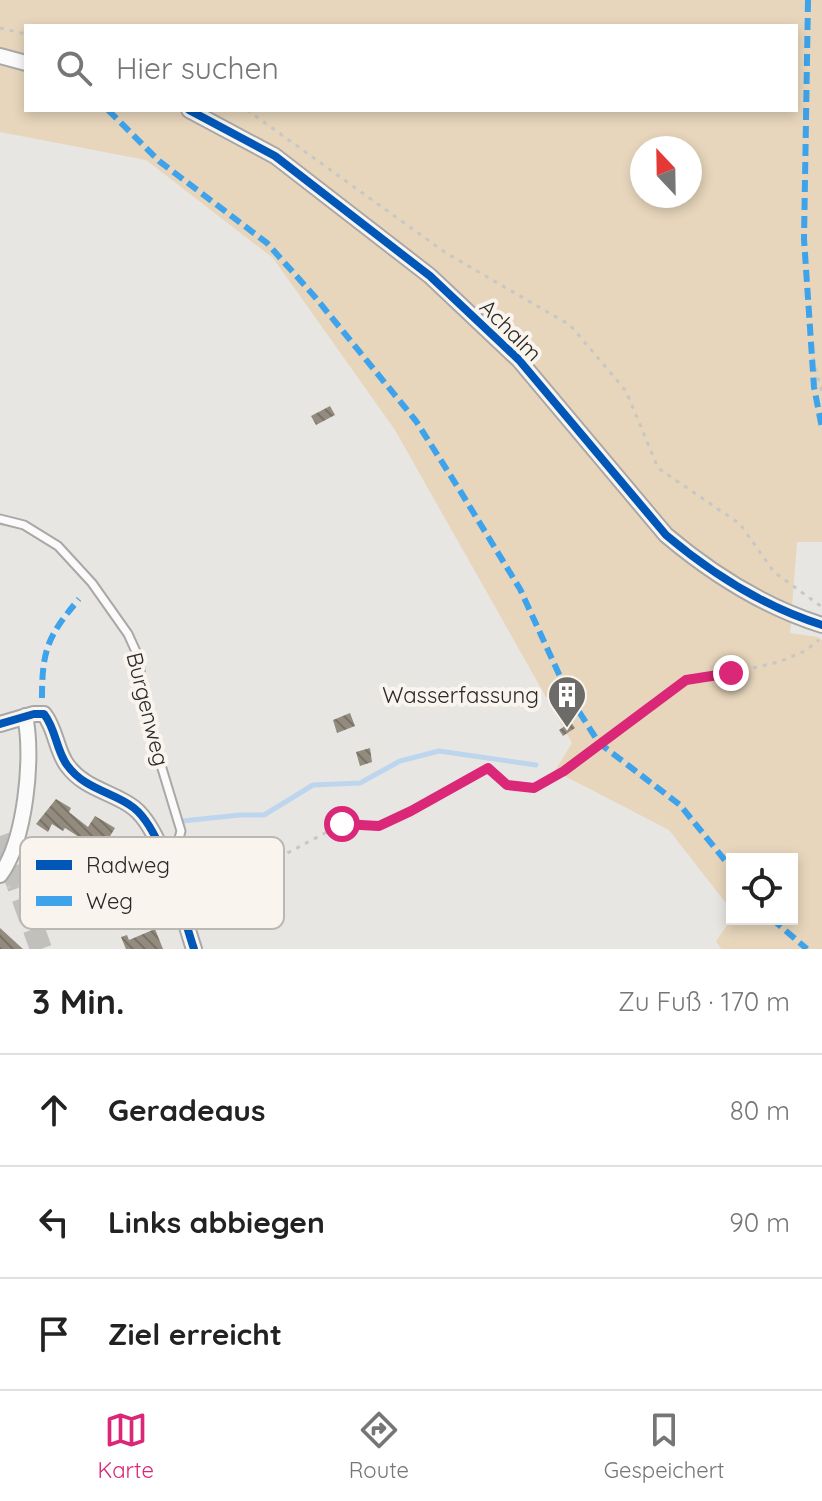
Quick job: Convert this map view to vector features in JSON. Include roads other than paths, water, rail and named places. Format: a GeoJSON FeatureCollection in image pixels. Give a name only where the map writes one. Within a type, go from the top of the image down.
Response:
{"type":"FeatureCollection","features":[{"type":"Feature","properties":{"kind":"street"},"geometry":{"type":"LineString","coordinates":[[0,56],[24,62]]}},
{"type":"Feature","properties":{"kind":"street","name":"Achalm"},"geometry":{"type":"LineString","coordinates":[[193,112],[275,156],[430,276],[519,360],[666,535],[691,556],[791,615],[822,625]]}},
{"type":"Feature","properties":{"kind":"street"},"geometry":{"type":"LineString","coordinates":[[0,724],[44,714],[66,764],[100,792],[133,808],[155,837]]}},
{"type":"Feature","properties":{"kind":"street"},"geometry":{"type":"LineString","coordinates":[[0,875],[9,863],[16,841],[27,783],[29,734],[25,716]]}},
{"type":"Feature","properties":{"kind":"street"},"geometry":{"type":"LineString","coordinates":[[187,929],[194,949]]}},
{"type":"Feature","properties":{"kind":"lane","name":"Burgenweg"},"geometry":{"type":"LineString","coordinates":[[0,519],[24,525],[58,546],[92,583],[133,645],[138,656],[147,719],[181,831],[179,837]]}},
{"type":"Feature","properties":{"kind":"waterway"},"geometry":{"type":"LineString","coordinates":[[182,821],[264,815],[313,785],[360,783],[400,761],[439,751],[536,765]]}},
{"type":"Feature","properties":{"kind":"tunnel"},"geometry":{"type":"LineString","coordinates":[[0,836],[20,891]]}},
{"type":"Feature","properties":{"kind":"tunnel"},"geometry":{"type":"LineString","coordinates":[[34,929],[41,949]]}},
{"type":"Feature","properties":{"kind":"place","name":"Wasserfassung"},"geometry":{"type":"Point","coordinates":[567,729]}}]}
